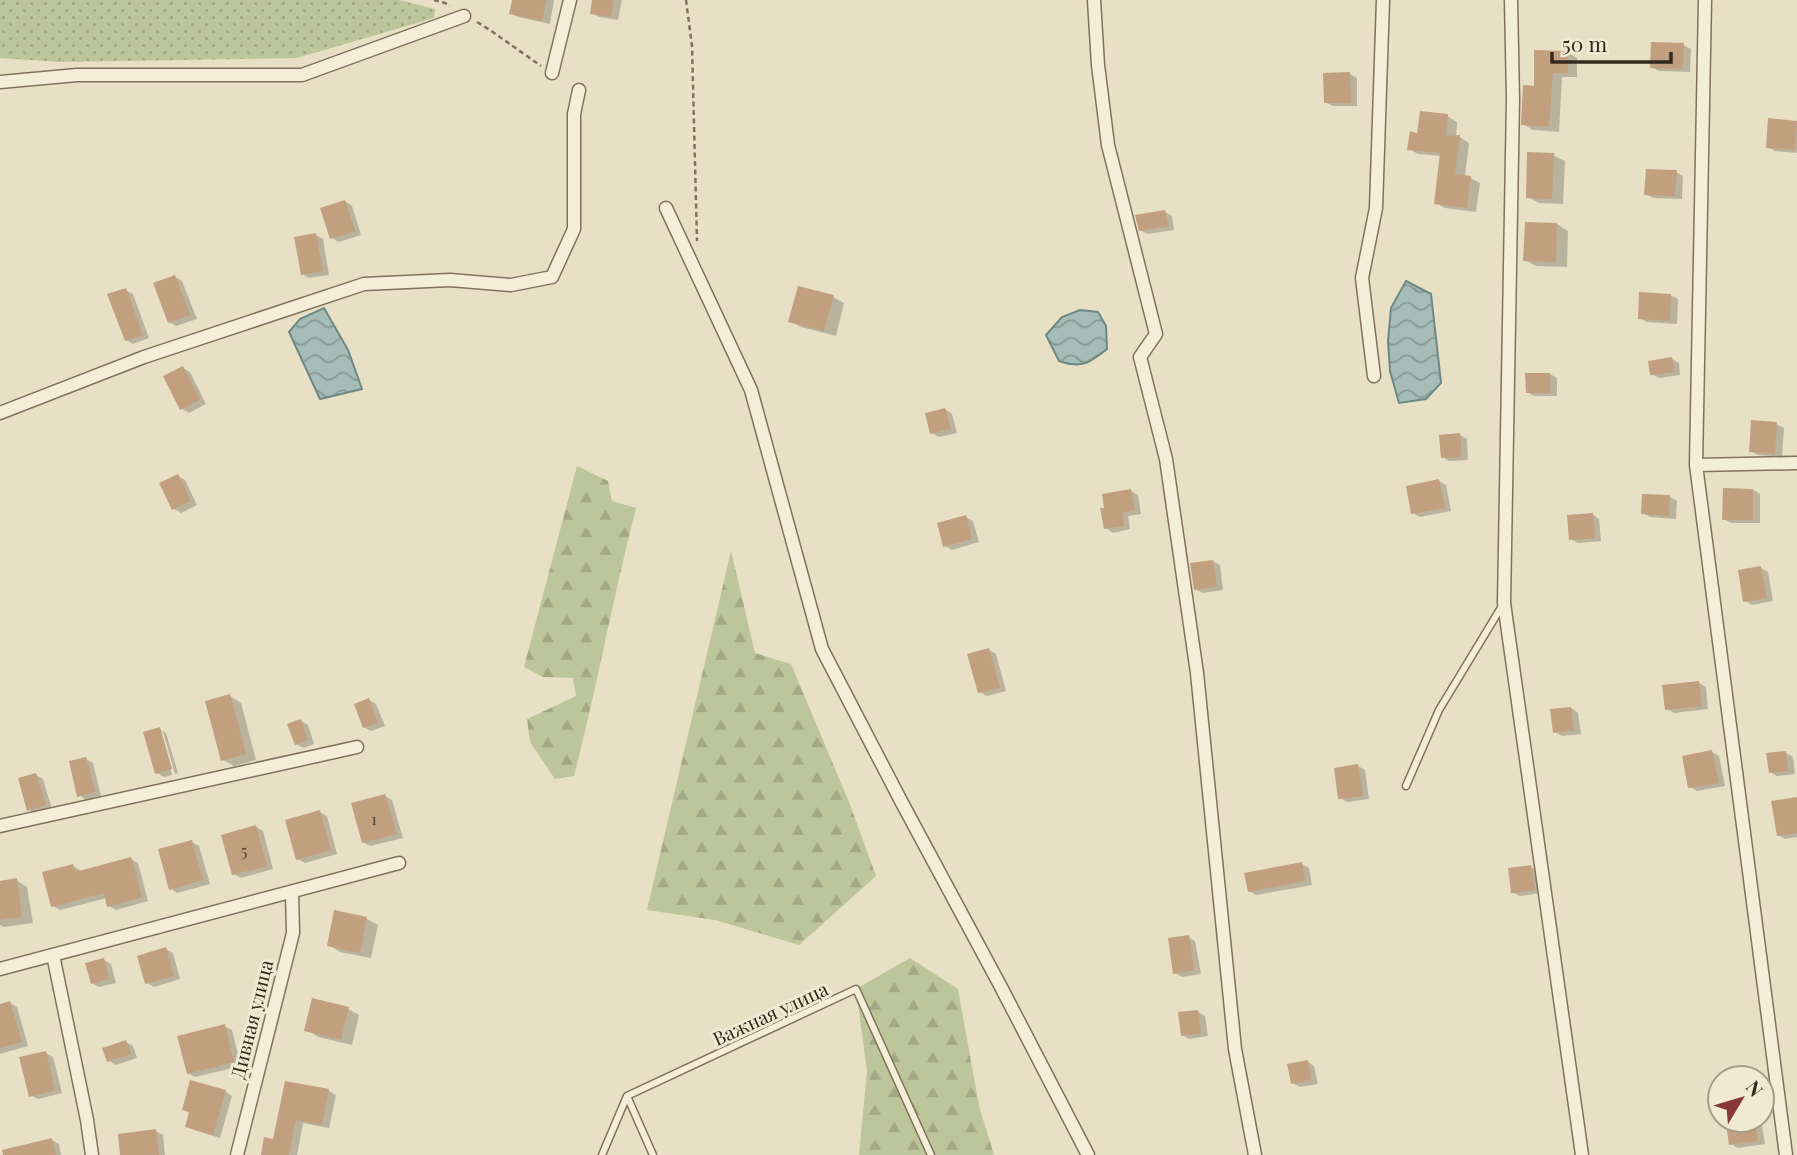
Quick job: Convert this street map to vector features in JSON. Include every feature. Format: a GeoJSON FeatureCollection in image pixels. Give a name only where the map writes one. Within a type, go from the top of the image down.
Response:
{"type":"FeatureCollection","features":[{"type":"Feature","properties":{"kind":"street"},"geometry":{"type":"LineString","coordinates":[[552,73],[570,0]]}},
{"type":"Feature","properties":{"kind":"street"},"geometry":{"type":"LineString","coordinates":[[1094,0],[1098,65],[1108,145],[1156,334],[1140,357],[1166,459],[1196,673],[1235,1049],[1255,1155]]}},
{"type":"Feature","properties":{"kind":"street"},"geometry":{"type":"LineString","coordinates":[[1374,376],[1362,278],[1376,208],[1383,0]]}},
{"type":"Feature","properties":{"kind":"street"},"geometry":{"type":"LineString","coordinates":[[1511,0],[1513,99],[1504,603],[1581,1155]]}},
{"type":"Feature","properties":{"kind":"street"},"geometry":{"type":"LineString","coordinates":[[1704,0],[1696,465],[1786,1155]]}},
{"type":"Feature","properties":{"kind":"street"},"geometry":{"type":"LineString","coordinates":[[0,82],[77,75],[302,75],[464,16]]}},
{"type":"Feature","properties":{"kind":"street"},"geometry":{"type":"LineString","coordinates":[[0,413],[144,357],[364,284],[450,280],[511,285],[552,277],[574,229],[574,114],[579,90]]}},
{"type":"Feature","properties":{"kind":"street"},"geometry":{"type":"LineString","coordinates":[[666,208],[751,390],[822,649],[1088,1155]]}},
{"type":"Feature","properties":{"kind":"street"},"geometry":{"type":"LineString","coordinates":[[1696,465],[1797,463]]}},
{"type":"Feature","properties":{"kind":"street"},"geometry":{"type":"LineString","coordinates":[[0,826],[358,747]]}},
{"type":"Feature","properties":{"kind":"street"},"geometry":{"type":"LineString","coordinates":[[0,969],[399,863]]}},
{"type":"Feature","properties":{"kind":"street","name":"Дивная улица"},"geometry":{"type":"LineString","coordinates":[[237,1155],[293,933],[292,892]]}},
{"type":"Feature","properties":{"kind":"street"},"geometry":{"type":"LineString","coordinates":[[53,955],[88,1120],[92,1155]]}},
{"type":"Feature","properties":{"kind":"lane"},"geometry":{"type":"LineString","coordinates":[[1406,786],[1439,710],[1504,603]]}},
{"type":"Feature","properties":{"kind":"lane","name":"Важная улица"},"geometry":{"type":"LineString","coordinates":[[627,1096],[856,989],[931,1155]]}},
{"type":"Feature","properties":{"kind":"lane"},"geometry":{"type":"LineString","coordinates":[[602,1155],[627,1096]]}},
{"type":"Feature","properties":{"kind":"lane"},"geometry":{"type":"LineString","coordinates":[[627,1096],[653,1155]]}},
{"type":"Feature","properties":{"kind":"path"},"geometry":{"type":"LineString","coordinates":[[434,0],[445,3],[490,30],[552,73]]}},
{"type":"Feature","properties":{"kind":"path"},"geometry":{"type":"LineString","coordinates":[[685,0],[692,46],[698,240],[694,268]]}},
{"type":"Feature","properties":{"kind":"green space"},"geometry":{"type":"Polygon","coordinates":[[[0,0],[399,0],[435,9],[434,18],[297,58],[60,62],[0,58],[0,0]]]}},
{"type":"Feature","properties":{"kind":"green space"},"geometry":{"type":"Polygon","coordinates":[[[577,466],[608,481],[612,501],[636,508],[574,776],[555,779],[530,742],[527,719],[576,696],[573,678],[543,677],[524,667],[577,466]]]}},
{"type":"Feature","properties":{"kind":"green space"},"geometry":{"type":"Polygon","coordinates":[[[731,551],[755,653],[791,664],[849,802],[876,876],[799,945],[715,920],[647,910],[731,551]]]}},
{"type":"Feature","properties":{"kind":"green space"},"geometry":{"type":"Polygon","coordinates":[[[910,958],[958,989],[979,1106],[994,1155],[859,1155],[867,1071],[856,989],[910,958]]]}},
{"type":"Feature","properties":{"kind":"water"},"geometry":{"type":"Polygon","coordinates":[[[1406,281],[1431,294],[1441,383],[1426,399],[1399,403],[1390,371],[1388,341],[1391,308],[1406,281]]]}},
{"type":"Feature","properties":{"kind":"water"},"geometry":{"type":"Polygon","coordinates":[[[324,308],[348,350],[362,389],[320,399],[289,332],[300,319],[324,308]]]}},
{"type":"Feature","properties":{"kind":"water"},"geometry":{"type":"Polygon","coordinates":[[[1080,310],[1098,312],[1106,326],[1107,349],[1085,363],[1059,361],[1046,335],[1062,317],[1080,310]]]}},
{"type":"Feature","properties":{"kind":"building"},"geometry":{"type":"Polygon","coordinates":[[[512,0],[547,0],[542,21],[509,14],[512,0]]]}},
{"type":"Feature","properties":{"kind":"building"},"geometry":{"type":"Polygon","coordinates":[[[592,0],[614,0],[611,17],[590,14],[592,0]]]}},
{"type":"Feature","properties":{"kind":"building"},"geometry":{"type":"Polygon","coordinates":[[[1651,42],[1684,43],[1683,69],[1650,68],[1651,42]]]}},
{"type":"Feature","properties":{"kind":"building"},"geometry":{"type":"Polygon","coordinates":[[[1534,50],[1567,51],[1568,73],[1553,73],[1549,127],[1521,125],[1523,85],[1534,86],[1534,50]]]}},
{"type":"Feature","properties":{"kind":"building"},"geometry":{"type":"Polygon","coordinates":[[[1350,72],[1351,103],[1324,103],[1323,73],[1350,72]]]}},
{"type":"Feature","properties":{"kind":"building"},"geometry":{"type":"Polygon","coordinates":[[[1420,111],[1448,114],[1446,136],[1460,135],[1455,174],[1471,176],[1467,208],[1434,204],[1440,153],[1407,150],[1410,131],[1417,133],[1420,111]]]}},
{"type":"Feature","properties":{"kind":"building"},"geometry":{"type":"Polygon","coordinates":[[[1768,118],[1797,121],[1795,150],[1766,148],[1768,118]]]}},
{"type":"Feature","properties":{"kind":"building"},"geometry":{"type":"Polygon","coordinates":[[[1527,152],[1554,153],[1552,199],[1526,198],[1527,152]]]}},
{"type":"Feature","properties":{"kind":"building"},"geometry":{"type":"Polygon","coordinates":[[[1646,169],[1677,170],[1675,196],[1644,195],[1646,169]]]}},
{"type":"Feature","properties":{"kind":"building"},"geometry":{"type":"Polygon","coordinates":[[[345,200],[355,231],[330,239],[320,208],[345,200]]]}},
{"type":"Feature","properties":{"kind":"building"},"geometry":{"type":"Polygon","coordinates":[[[1165,210],[1168,226],[1139,231],[1135,215],[1165,210]]]}},
{"type":"Feature","properties":{"kind":"building"},"geometry":{"type":"Polygon","coordinates":[[[1525,222],[1557,223],[1556,262],[1523,261],[1525,222]]]}},
{"type":"Feature","properties":{"kind":"building"},"geometry":{"type":"Polygon","coordinates":[[[316,233],[323,271],[301,275],[294,237],[316,233]]]}},
{"type":"Feature","properties":{"kind":"building"},"geometry":{"type":"Polygon","coordinates":[[[175,275],[190,315],[168,323],[153,283],[175,275]]]}},
{"type":"Feature","properties":{"kind":"building"},"geometry":{"type":"Polygon","coordinates":[[[798,286],[834,295],[824,331],[788,322],[798,286]]]}},
{"type":"Feature","properties":{"kind":"building"},"geometry":{"type":"Polygon","coordinates":[[[126,288],[143,335],[125,341],[107,294],[126,288]]]}},
{"type":"Feature","properties":{"kind":"building"},"geometry":{"type":"Polygon","coordinates":[[[1639,292],[1671,294],[1670,321],[1638,319],[1639,292]]]}},
{"type":"Feature","properties":{"kind":"building"},"geometry":{"type":"Polygon","coordinates":[[[1672,357],[1674,372],[1650,375],[1648,361],[1672,357]]]}},
{"type":"Feature","properties":{"kind":"building"},"geometry":{"type":"Polygon","coordinates":[[[183,366],[200,400],[180,410],[163,376],[183,366]]]}},
{"type":"Feature","properties":{"kind":"building"},"geometry":{"type":"Polygon","coordinates":[[[1525,373],[1550,373],[1550,393],[1526,393],[1525,373]]]}},
{"type":"Feature","properties":{"kind":"building"},"geometry":{"type":"Polygon","coordinates":[[[945,408],[951,429],[930,434],[925,413],[945,408]]]}},
{"type":"Feature","properties":{"kind":"building"},"geometry":{"type":"Polygon","coordinates":[[[1751,420],[1777,422],[1775,454],[1749,452],[1751,420]]]}},
{"type":"Feature","properties":{"kind":"building"},"geometry":{"type":"Polygon","coordinates":[[[1460,433],[1462,457],[1441,458],[1439,435],[1460,433]]]}},
{"type":"Feature","properties":{"kind":"building"},"geometry":{"type":"Polygon","coordinates":[[[178,474],[191,501],[172,510],[159,483],[178,474]]]}},
{"type":"Feature","properties":{"kind":"building"},"geometry":{"type":"Polygon","coordinates":[[[1439,479],[1445,508],[1411,514],[1406,486],[1439,479]]]}},
{"type":"Feature","properties":{"kind":"building"},"geometry":{"type":"Polygon","coordinates":[[[1723,488],[1753,489],[1753,520],[1722,520],[1723,488]]]}},
{"type":"Feature","properties":{"kind":"building"},"geometry":{"type":"Polygon","coordinates":[[[1131,489],[1135,510],[1122,513],[1124,526],[1104,529],[1100,508],[1104,508],[1102,494],[1131,489]]]}},
{"type":"Feature","properties":{"kind":"building"},"geometry":{"type":"Polygon","coordinates":[[[1642,494],[1670,495],[1669,516],[1641,514],[1642,494]]]}},
{"type":"Feature","properties":{"kind":"building"},"geometry":{"type":"Polygon","coordinates":[[[1593,513],[1595,538],[1569,540],[1567,515],[1593,513]]]}},
{"type":"Feature","properties":{"kind":"building"},"geometry":{"type":"Polygon","coordinates":[[[966,515],[972,539],[943,547],[937,523],[966,515]]]}},
{"type":"Feature","properties":{"kind":"building"},"geometry":{"type":"Polygon","coordinates":[[[1213,560],[1217,586],[1194,590],[1190,563],[1213,560]]]}},
{"type":"Feature","properties":{"kind":"building"},"geometry":{"type":"Polygon","coordinates":[[[1761,566],[1767,598],[1743,602],[1738,570],[1761,566]]]}},
{"type":"Feature","properties":{"kind":"building"},"geometry":{"type":"Polygon","coordinates":[[[989,648],[1000,688],[978,693],[967,654],[989,648]]]}},
{"type":"Feature","properties":{"kind":"building"},"geometry":{"type":"Polygon","coordinates":[[[1699,681],[1702,706],[1665,710],[1662,685],[1699,681]]]}},
{"type":"Feature","properties":{"kind":"building"},"geometry":{"type":"Polygon","coordinates":[[[230,694],[246,754],[221,761],[205,701],[230,694]]]}},
{"type":"Feature","properties":{"kind":"building"},"geometry":{"type":"Polygon","coordinates":[[[369,698],[378,723],[363,728],[354,704],[369,698]]]}},
{"type":"Feature","properties":{"kind":"building"},"geometry":{"type":"Polygon","coordinates":[[[1571,707],[1574,730],[1553,733],[1550,709],[1571,707]]]}},
{"type":"Feature","properties":{"kind":"building"},"geometry":{"type":"Polygon","coordinates":[[[301,719],[308,740],[295,745],[287,724],[301,719]]]}},
{"type":"Feature","properties":{"kind":"building"},"geometry":{"type":"Polygon","coordinates":[[[160,727],[172,769],[155,774],[143,732],[160,727]]]}},
{"type":"Feature","properties":{"kind":"building"},"geometry":{"type":"Polygon","coordinates":[[[1712,750],[1719,783],[1688,788],[1682,756],[1712,750]]]}},
{"type":"Feature","properties":{"kind":"building"},"geometry":{"type":"Polygon","coordinates":[[[1786,751],[1788,771],[1769,773],[1766,753],[1786,751]]]}},
{"type":"Feature","properties":{"kind":"building"},"geometry":{"type":"Polygon","coordinates":[[[86,757],[95,792],[77,797],[69,761],[86,757]]]}},
{"type":"Feature","properties":{"kind":"building"},"geometry":{"type":"Polygon","coordinates":[[[1358,764],[1363,796],[1338,799],[1334,768],[1358,764]]]}},
{"type":"Feature","properties":{"kind":"building"},"geometry":{"type":"Polygon","coordinates":[[[36,773],[46,805],[27,811],[18,778],[36,773]]]}},
{"type":"Feature","properties":{"kind":"building"},"geometry":{"type":"Polygon","coordinates":[[[385,794],[397,834],[362,843],[351,803],[385,794]]]}},
{"type":"Feature","properties":{"kind":"building"},"geometry":{"type":"Polygon","coordinates":[[[1797,797],[1797,833],[1777,836],[1771,801],[1797,797]]]}},
{"type":"Feature","properties":{"kind":"building"},"geometry":{"type":"Polygon","coordinates":[[[320,810],[331,850],[296,860],[285,820],[320,810]]]}},
{"type":"Feature","properties":{"kind":"building"},"geometry":{"type":"Polygon","coordinates":[[[256,825],[267,866],[232,875],[221,835],[256,825]]]}},
{"type":"Feature","properties":{"kind":"building"},"geometry":{"type":"Polygon","coordinates":[[[192,840],[203,880],[169,890],[158,849],[192,840]]]}},
{"type":"Feature","properties":{"kind":"building"},"geometry":{"type":"Polygon","coordinates":[[[131,857],[142,897],[107,907],[104,893],[51,907],[42,872],[73,864],[75,872],[131,857]]]}},
{"type":"Feature","properties":{"kind":"building"},"geometry":{"type":"Polygon","coordinates":[[[1302,862],[1305,881],[1248,892],[1244,873],[1302,862]]]}},
{"type":"Feature","properties":{"kind":"building"},"geometry":{"type":"Polygon","coordinates":[[[1531,865],[1535,890],[1511,893],[1508,868],[1531,865]]]}},
{"type":"Feature","properties":{"kind":"building"},"geometry":{"type":"Polygon","coordinates":[[[17,878],[22,917],[0,920],[0,881],[17,878]]]}},
{"type":"Feature","properties":{"kind":"building"},"geometry":{"type":"Polygon","coordinates":[[[334,910],[367,917],[360,953],[327,946],[334,910]]]}},
{"type":"Feature","properties":{"kind":"building"},"geometry":{"type":"Polygon","coordinates":[[[1189,935],[1194,970],[1173,974],[1168,938],[1189,935]]]}},
{"type":"Feature","properties":{"kind":"building"},"geometry":{"type":"Polygon","coordinates":[[[166,947],[174,976],[145,984],[137,956],[166,947]]]}},
{"type":"Feature","properties":{"kind":"building"},"geometry":{"type":"Polygon","coordinates":[[[104,958],[109,979],[91,984],[85,963],[104,958]]]}},
{"type":"Feature","properties":{"kind":"building"},"geometry":{"type":"Polygon","coordinates":[[[312,998],[349,1007],[341,1040],[304,1031],[312,998]]]}},
{"type":"Feature","properties":{"kind":"building"},"geometry":{"type":"Polygon","coordinates":[[[10,1001],[22,1042],[0,1048],[0,1004],[10,1001]]]}},
{"type":"Feature","properties":{"kind":"building"},"geometry":{"type":"Polygon","coordinates":[[[1198,1010],[1201,1033],[1181,1036],[1178,1012],[1198,1010]]]}},
{"type":"Feature","properties":{"kind":"building"},"geometry":{"type":"Polygon","coordinates":[[[225,1024],[234,1062],[187,1074],[177,1036],[225,1024]]]}},
{"type":"Feature","properties":{"kind":"building"},"geometry":{"type":"Polygon","coordinates":[[[126,1040],[131,1054],[107,1062],[102,1048],[126,1040]]]}},
{"type":"Feature","properties":{"kind":"building"},"geometry":{"type":"Polygon","coordinates":[[[46,1051],[55,1090],[29,1097],[19,1057],[46,1051]]]}},
{"type":"Feature","properties":{"kind":"building"},"geometry":{"type":"Polygon","coordinates":[[[1308,1060],[1311,1080],[1291,1084],[1287,1064],[1308,1060]]]}},
{"type":"Feature","properties":{"kind":"building"},"geometry":{"type":"Polygon","coordinates":[[[190,1080],[226,1090],[213,1135],[185,1127],[189,1112],[182,1110],[190,1080]]]}},
{"type":"Feature","properties":{"kind":"building"},"geometry":{"type":"Polygon","coordinates":[[[285,1081],[329,1089],[322,1125],[296,1120],[289,1155],[261,1155],[264,1137],[273,1139],[285,1081]]]}},
{"type":"Feature","properties":{"kind":"building"},"geometry":{"type":"Polygon","coordinates":[[[156,1129],[159,1155],[120,1155],[118,1134],[156,1129]]]}},
{"type":"Feature","properties":{"kind":"building"},"geometry":{"type":"Polygon","coordinates":[[[1727,1134],[1757,1134],[1758,1141],[1729,1145],[1727,1134]]]}},
{"type":"Feature","properties":{"kind":"building"},"geometry":{"type":"Polygon","coordinates":[[[52,1138],[56,1155],[3,1155],[2,1150],[52,1138]]]}}]}
